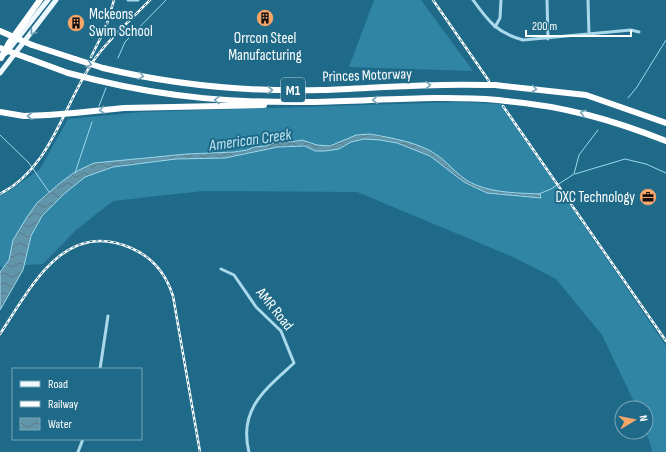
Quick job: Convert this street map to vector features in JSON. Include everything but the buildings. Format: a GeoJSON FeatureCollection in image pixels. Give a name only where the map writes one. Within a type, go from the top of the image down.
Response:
{"type":"FeatureCollection","features":[{"type":"Feature","properties":{"kind":"highway"},"geometry":{"type":"LineString","coordinates":[[1,59],[10,43],[40,0]]}},
{"type":"Feature","properties":{"kind":"highway","name":"Princes Motorway"},"geometry":{"type":"LineString","coordinates":[[0,31],[32,44],[103,68],[178,83],[258,90],[321,90],[454,84],[495,85],[586,95],[666,123]]}},
{"type":"Feature","properties":{"kind":"highway","name":"Princes Motorway"},"geometry":{"type":"LineString","coordinates":[[0,48],[68,73],[136,90],[199,99],[312,102],[455,98],[498,100],[580,111],[621,123],[666,141]]}},
{"type":"Feature","properties":{"kind":"highway"},"geometry":{"type":"LineString","coordinates":[[0,111],[24,116],[124,108],[277,105],[312,102]]}},
{"type":"Feature","properties":{"kind":"highway"},"geometry":{"type":"LineString","coordinates":[[621,123],[666,144]]}},
{"type":"Feature","properties":{"kind":"main road"},"geometry":{"type":"LineString","coordinates":[[1,59],[48,0]]}},
{"type":"Feature","properties":{"kind":"main road"},"geometry":{"type":"LineString","coordinates":[[0,73],[56,0]]}},
{"type":"Feature","properties":{"kind":"street"},"geometry":{"type":"LineString","coordinates":[[128,0],[138,0]]}},
{"type":"Feature","properties":{"kind":"street"},"geometry":{"type":"LineString","coordinates":[[473,0],[486,19],[495,27],[508,35],[523,40],[548,39],[631,30],[639,32]]}},
{"type":"Feature","properties":{"kind":"street"},"geometry":{"type":"LineString","coordinates":[[495,27],[500,18],[501,0]]}},
{"type":"Feature","properties":{"kind":"street"},"geometry":{"type":"LineString","coordinates":[[547,0],[548,39]]}},
{"type":"Feature","properties":{"kind":"street"},"geometry":{"type":"LineString","coordinates":[[588,0],[589,34]]}},
{"type":"Feature","properties":{"kind":"street","name":"AMR Road"},"geometry":{"type":"LineString","coordinates":[[221,269],[234,275],[256,307],[281,331],[294,363],[267,389],[252,408],[246,426],[249,452]]}},
{"type":"Feature","properties":{"kind":"street"},"geometry":{"type":"LineString","coordinates":[[100,368],[108,316]]}},
{"type":"Feature","properties":{"kind":"street"},"geometry":{"type":"LineString","coordinates":[[78,452],[83,440]]}},
{"type":"Feature","properties":{"kind":"shaded area"},"geometry":{"type":"Polygon","coordinates":[[[374,0],[421,0],[473,71],[349,67],[374,0]]]}},
{"type":"Feature","properties":{"kind":"shaded area"},"geometry":{"type":"Polygon","coordinates":[[[459,102],[501,104],[666,346],[666,452],[652,452],[649,440],[654,440],[654,400],[633,400],[602,335],[556,279],[513,257],[357,192],[203,191],[113,201],[76,230],[43,264],[0,267],[0,196],[40,169],[68,119],[141,112],[459,102]]]}},
{"type":"Feature","properties":{"kind":"water"},"geometry":{"type":"Polygon","coordinates":[[[370,134],[405,141],[422,147],[437,155],[465,179],[484,188],[516,193],[540,194],[541,198],[487,193],[464,182],[430,156],[397,143],[380,140],[364,139],[351,142],[339,149],[325,151],[315,151],[305,146],[278,147],[225,158],[176,159],[113,167],[85,177],[64,194],[42,216],[31,236],[23,270],[0,310],[0,272],[9,260],[13,240],[37,203],[75,172],[94,163],[187,154],[234,152],[247,150],[254,147],[266,146],[278,141],[286,140],[291,142],[302,140],[317,145],[330,146],[356,135],[370,134]]]}},
{"type":"Feature","properties":{"kind":"waterway"},"geometry":{"type":"LineString","coordinates":[[118,58],[125,42],[166,0]]}},
{"type":"Feature","properties":{"kind":"waterway","name":"American Creek"},"geometry":{"type":"LineString","coordinates":[[628,98],[637,87],[666,40]]}},
{"type":"Feature","properties":{"kind":"waterway"},"geometry":{"type":"LineString","coordinates":[[99,106],[106,88]]}},
{"type":"Feature","properties":{"kind":"waterway"},"geometry":{"type":"LineString","coordinates":[[75,173],[92,122]]}},
{"type":"Feature","properties":{"kind":"waterway","name":"American Creek"},"geometry":{"type":"LineString","coordinates":[[539,194],[551,189],[574,174],[579,155],[598,130]]}},
{"type":"Feature","properties":{"kind":"waterway"},"geometry":{"type":"LineString","coordinates":[[0,135],[29,163],[49,192]]}},
{"type":"Feature","properties":{"kind":"waterway"},"geometry":{"type":"LineString","coordinates":[[575,174],[625,159],[646,164],[666,173]]}},
{"type":"Feature","properties":{"kind":"railway"},"geometry":{"type":"LineString","coordinates":[[91,57],[106,27],[114,0]]}},
{"type":"Feature","properties":{"kind":"railway"},"geometry":{"type":"LineString","coordinates":[[0,194],[18,182],[32,168],[55,134],[83,78],[94,60],[114,36],[150,0]]}},
{"type":"Feature","properties":{"kind":"railway"},"geometry":{"type":"LineString","coordinates":[[433,0],[489,81]]}},
{"type":"Feature","properties":{"kind":"railway"},"geometry":{"type":"LineString","coordinates":[[503,106],[666,341]]}},
{"type":"Feature","properties":{"kind":"railway"},"geometry":{"type":"LineString","coordinates":[[0,334],[37,279],[52,263],[68,250],[86,242],[107,241],[139,252],[152,261],[157,267],[166,280],[173,296],[200,452]]}},
{"type":"Feature","properties":{"kind":"place","name":"Orrcon Steel Manufacturing"},"geometry":{"type":"Point","coordinates":[265,18]}},
{"type":"Feature","properties":{"kind":"place","name":"Mckeons Swim School"},"geometry":{"type":"Point","coordinates":[76,23]}},
{"type":"Feature","properties":{"kind":"place","name":"DXC Technology"},"geometry":{"type":"Point","coordinates":[648,197]}}]}
